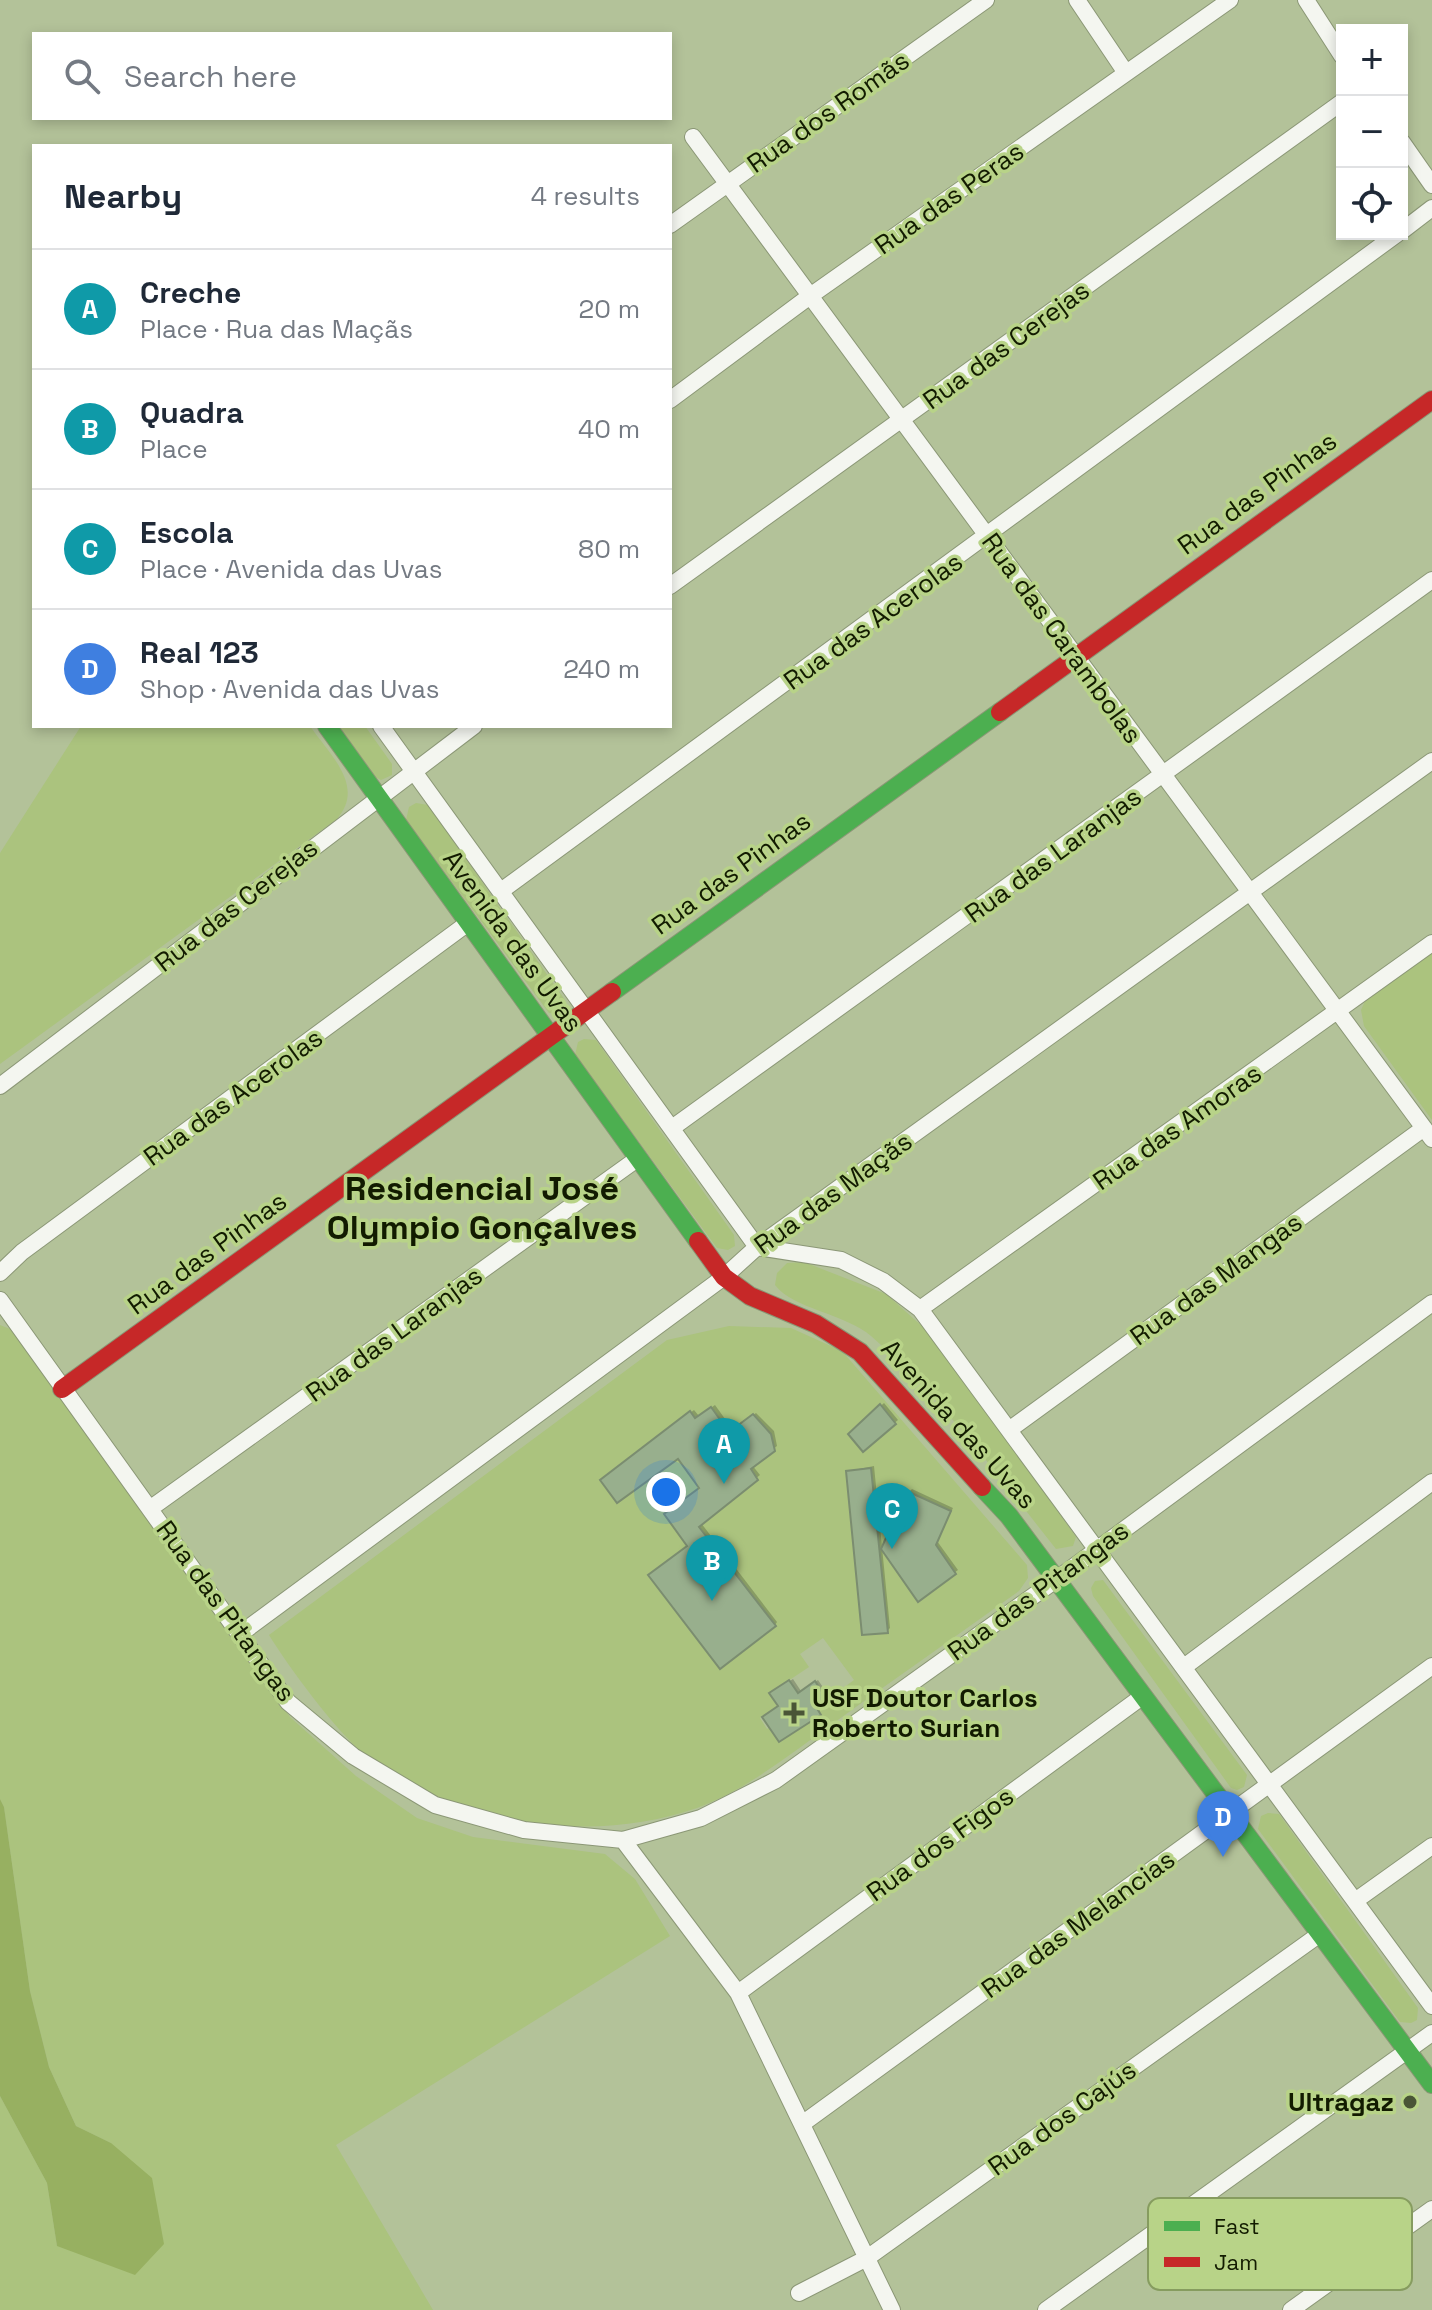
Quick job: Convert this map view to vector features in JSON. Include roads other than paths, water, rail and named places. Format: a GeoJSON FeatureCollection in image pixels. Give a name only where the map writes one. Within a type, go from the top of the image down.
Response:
{"type":"FeatureCollection","features":[{"type":"Feature","properties":{"kind":"street","name":"Rua dos Romãs"},"geometry":{"type":"LineString","coordinates":[[672,224],[986,0]]}},
{"type":"Feature","properties":{"kind":"street"},"geometry":{"type":"LineString","coordinates":[[1077,0],[1126,73]]}},
{"type":"Feature","properties":{"kind":"street","name":"Rua das Peras"},"geometry":{"type":"LineString","coordinates":[[672,399],[810,296],[1230,0]]}},
{"type":"Feature","properties":{"kind":"street"},"geometry":{"type":"LineString","coordinates":[[1306,0],[1336,47]]}},
{"type":"Feature","properties":{"kind":"street","name":"Rua das Cerejas"},"geometry":{"type":"LineString","coordinates":[[672,585],[1336,106]]}},
{"type":"Feature","properties":{"kind":"street","name":"Rua das Carambolas"},"geometry":{"type":"LineString","coordinates":[[693,137],[1428,1134]]}},
{"type":"Feature","properties":{"kind":"street"},"geometry":{"type":"LineString","coordinates":[[1408,151],[1432,185]]}},
{"type":"Feature","properties":{"kind":"street","name":"Rua das Acerolas"},"geometry":{"type":"LineString","coordinates":[[1408,226],[1432,208]]}},
{"type":"Feature","properties":{"kind":"street","name":"Rua das Acerolas"},"geometry":{"type":"LineString","coordinates":[[501,891],[1389,240]]}},
{"type":"Feature","properties":{"kind":"street","name":"Rua das Pinhas"},"geometry":{"type":"LineString","coordinates":[[62,1389],[1432,400]]}},
{"type":"Feature","properties":{"kind":"street","name":"Rua das Laranjas"},"geometry":{"type":"LineString","coordinates":[[672,1128],[1432,580]]}},
{"type":"Feature","properties":{"kind":"street","name":"Avenida das Uvas"},"geometry":{"type":"LineString","coordinates":[[328,728],[724,1277],[750,1296],[816,1324],[860,1352],[1009,1516],[1432,2084]]}},
{"type":"Feature","properties":{"kind":"street","name":"Avenida das Uvas"},"geometry":{"type":"LineString","coordinates":[[382,728],[757,1247],[841,1260],[883,1281],[920,1309],[1432,2006]]}},
{"type":"Feature","properties":{"kind":"street","name":"Rua das Cerejas"},"geometry":{"type":"LineString","coordinates":[[0,1086],[377,796],[471,728]]}},
{"type":"Feature","properties":{"kind":"street","name":"Rua das Maçãs"},"geometry":{"type":"LineString","coordinates":[[240,1634],[724,1277],[757,1247],[1432,761]]}},
{"type":"Feature","properties":{"kind":"street","name":"Rua das Acerolas"},"geometry":{"type":"LineString","coordinates":[[0,1273],[22,1252],[468,923]]}},
{"type":"Feature","properties":{"kind":"street","name":"Rua das Amoras"},"geometry":{"type":"LineString","coordinates":[[920,1309],[1432,943]]}},
{"type":"Feature","properties":{"kind":"street","name":"Rua das Mangas"},"geometry":{"type":"LineString","coordinates":[[1009,1430],[1428,1134]]}},
{"type":"Feature","properties":{"kind":"street","name":"Rua das Laranjas"},"geometry":{"type":"LineString","coordinates":[[151,1508],[637,1159]]}},
{"type":"Feature","properties":{"kind":"street","name":"Rua das Pitangas"},"geometry":{"type":"LineString","coordinates":[[0,1300],[288,1702],[353,1756],[435,1805],[524,1830],[623,1840],[701,1818],[776,1780],[1057,1579],[1432,1303]]}},
{"type":"Feature","properties":{"kind":"street"},"geometry":{"type":"LineString","coordinates":[[1184,1667],[1432,1482]]}},
{"type":"Feature","properties":{"kind":"street","name":"Rua das Melancias"},"geometry":{"type":"LineString","coordinates":[[802,2124],[1432,1666]]}},
{"type":"Feature","properties":{"kind":"street","name":"Rua dos Figos"},"geometry":{"type":"LineString","coordinates":[[738,1993],[1143,1696]]}},
{"type":"Feature","properties":{"kind":"street"},"geometry":{"type":"LineString","coordinates":[[623,1840],[738,1993],[892,2310]]}},
{"type":"Feature","properties":{"kind":"street"},"geometry":{"type":"LineString","coordinates":[[1355,1901],[1432,1846]]}},
{"type":"Feature","properties":{"kind":"street","name":"Rua dos Cajús"},"geometry":{"type":"LineString","coordinates":[[799,2293],[867,2258],[1320,1934]]}},
{"type":"Feature","properties":{"kind":"street"},"geometry":{"type":"LineString","coordinates":[[1202,2198],[1432,2033]]}},
{"type":"Feature","properties":{"kind":"street"},"geometry":{"type":"LineString","coordinates":[[1412,2223],[1432,2209]]}},
{"type":"Feature","properties":{"kind":"street"},"geometry":{"type":"LineString","coordinates":[[1046,2310],[1148,2237]]}},
{"type":"Feature","properties":{"kind":"street"},"geometry":{"type":"LineString","coordinates":[[1291,2310],[1319,2290]]}},
{"type":"Feature","properties":{"kind":"place","name":"Creche"},"geometry":{"type":"Point","coordinates":[724,1484]}},
{"type":"Feature","properties":{"kind":"place","name":"Escola"},"geometry":{"type":"Point","coordinates":[892,1549]}},
{"type":"Feature","properties":{"kind":"place","name":"Quadra"},"geometry":{"type":"Point","coordinates":[712,1601]}},
{"type":"Feature","properties":{"kind":"place","name":"USF Doutor Carlos Roberto Surian"},"geometry":{"type":"Point","coordinates":[794,1713]}},
{"type":"Feature","properties":{"kind":"place","name":"Real 123"},"geometry":{"type":"Point","coordinates":[1223,1857]}},
{"type":"Feature","properties":{"kind":"place","name":"Ultragaz"},"geometry":{"type":"Point","coordinates":[1410,2102]}},
{"type":"Feature","properties":{"kind":"district","name":"Residencial José Olympio Gonçalves"},"geometry":{"type":"Point","coordinates":[482,1208]}}]}
